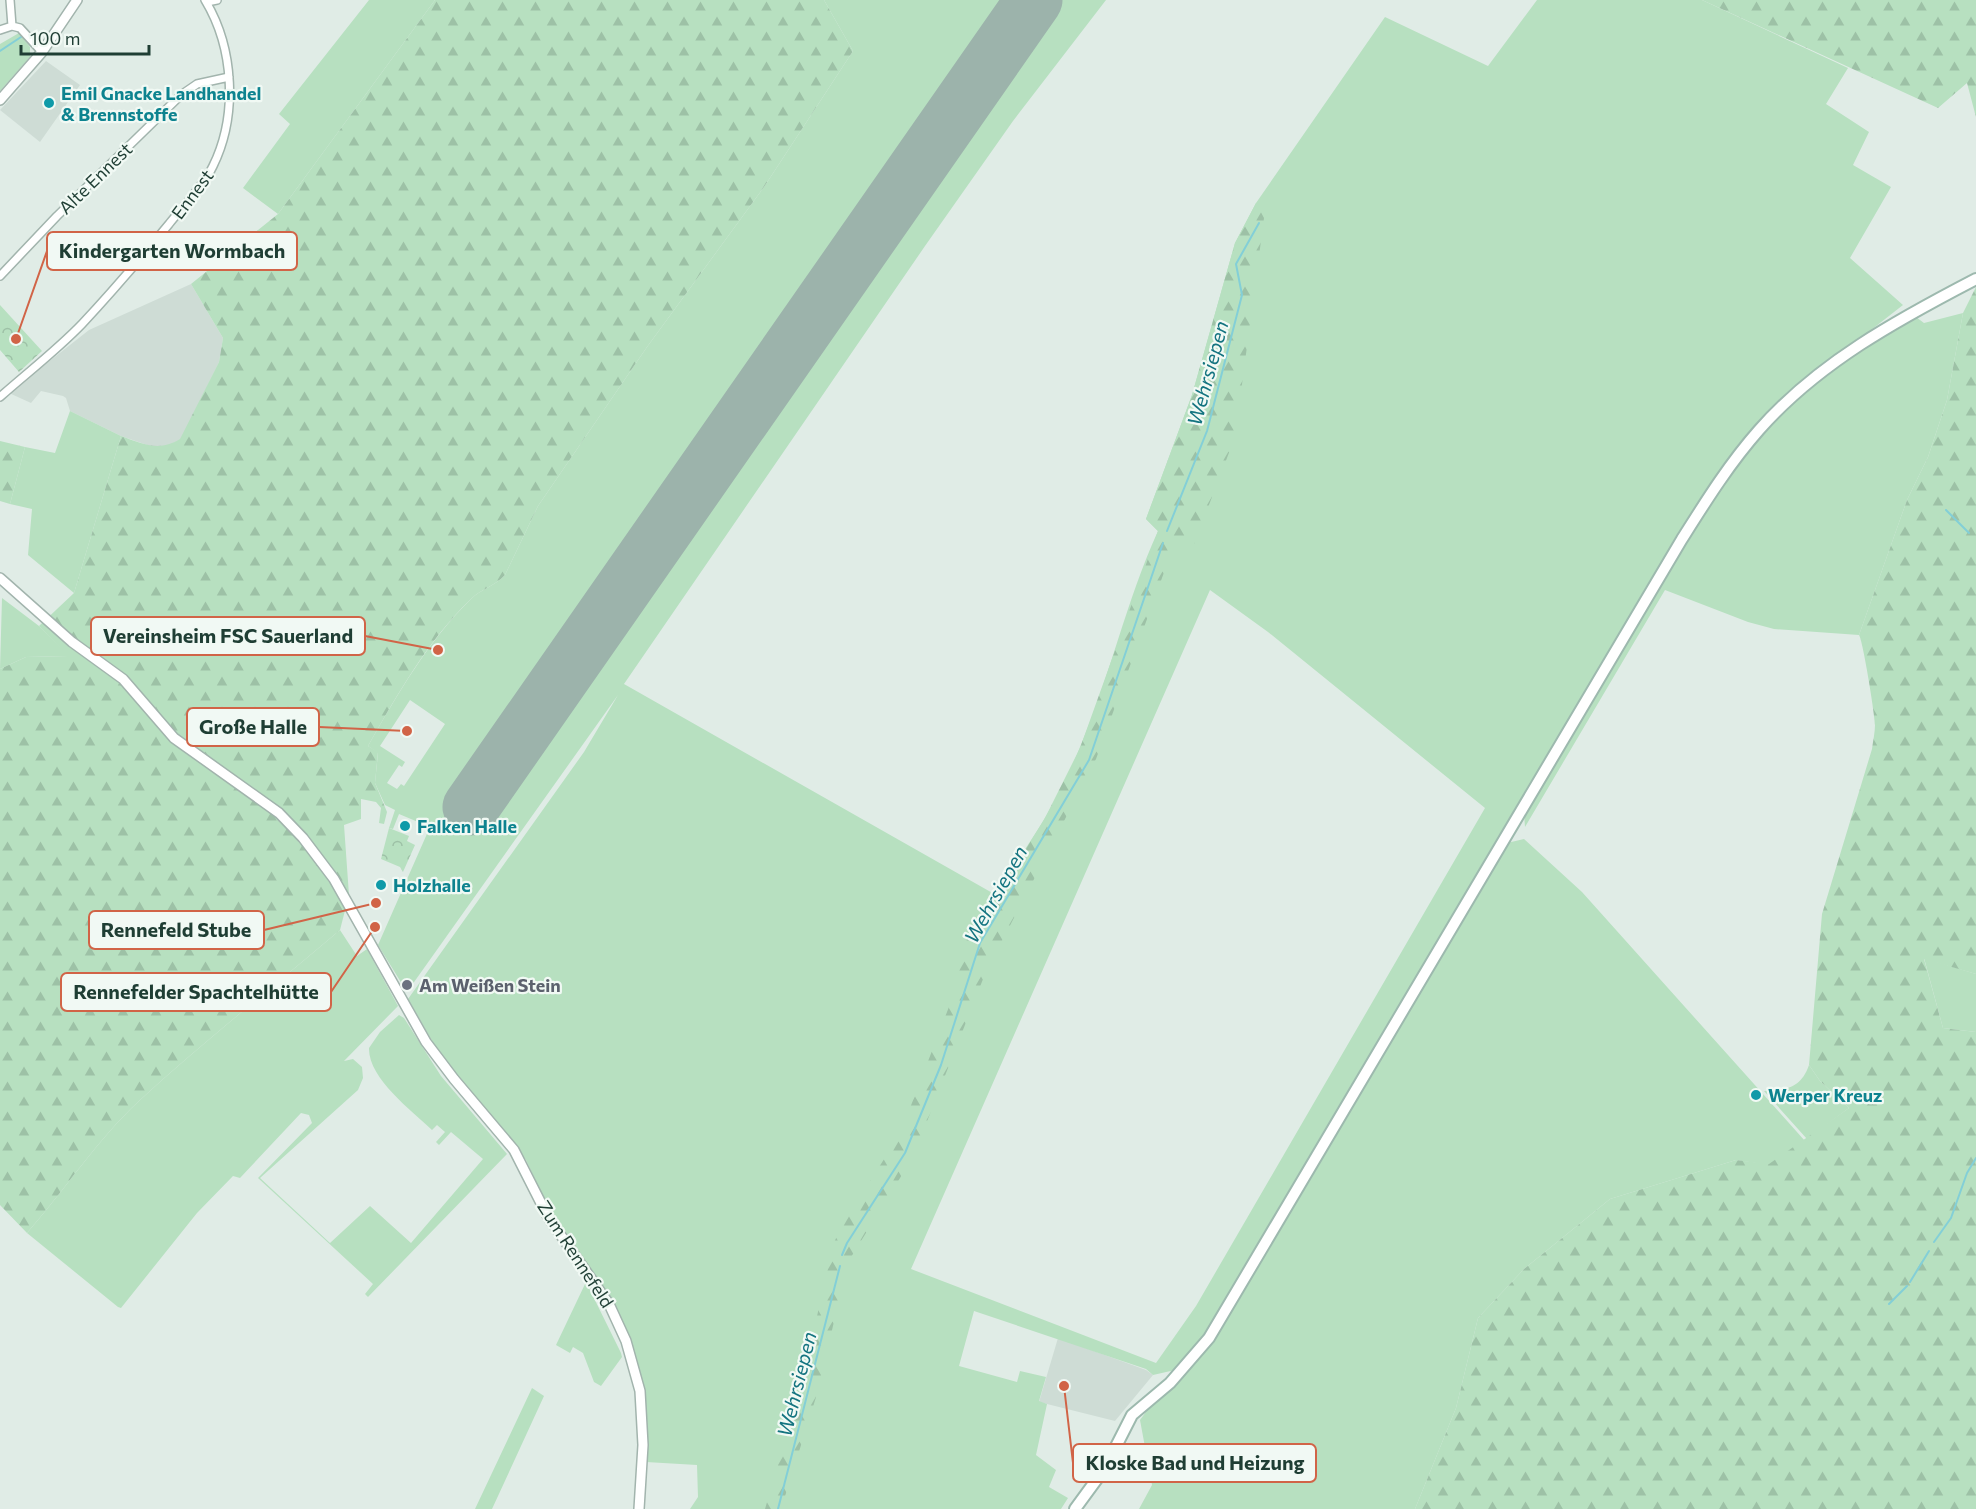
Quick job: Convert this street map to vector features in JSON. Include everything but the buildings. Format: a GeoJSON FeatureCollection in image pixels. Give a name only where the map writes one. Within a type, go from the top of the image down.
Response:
{"type":"FeatureCollection","features":[{"type":"Feature","properties":{"kind":"main road"},"geometry":{"type":"LineString","coordinates":[[1075,1509],[1105,1468],[1132,1415],[1170,1383],[1209,1338],[1677,548],[1722,477],[1760,430],[1814,378],[1859,345],[1976,279]]}},
{"type":"Feature","properties":{"kind":"street"},"geometry":{"type":"LineString","coordinates":[[10,0],[12,26]]}},
{"type":"Feature","properties":{"kind":"street"},"geometry":{"type":"LineString","coordinates":[[0,100],[42,52],[77,0]]}},
{"type":"Feature","properties":{"kind":"street"},"geometry":{"type":"LineString","coordinates":[[206,1],[218,0]]}},
{"type":"Feature","properties":{"kind":"street","name":"Ennest"},"geometry":{"type":"LineString","coordinates":[[0,396],[82,324],[157,239],[213,167],[223,138],[228,108],[229,77],[225,45],[219,25],[206,1]]}},
{"type":"Feature","properties":{"kind":"street"},"geometry":{"type":"LineString","coordinates":[[0,30],[12,26],[24,31],[42,52]]}},
{"type":"Feature","properties":{"kind":"street","name":"Alte Ennest"},"geometry":{"type":"LineString","coordinates":[[0,276],[57,216],[181,94],[197,84],[229,77]]}},
{"type":"Feature","properties":{"kind":"street","name":"Zum Rennefeld"},"geometry":{"type":"LineString","coordinates":[[0,578],[72,642],[123,679],[180,742],[268,805],[290,824],[339,886],[440,1062],[514,1150],[549,1217],[599,1287],[618,1323],[640,1390],[643,1445],[639,1509]]}},
{"type":"Feature","properties":{"kind":"shaded area"},"geometry":{"type":"Polygon","coordinates":[[[46,61],[80,85],[40,142],[0,110],[46,61]]]}},
{"type":"Feature","properties":{"kind":"shaded area"},"geometry":{"type":"Polygon","coordinates":[[[191,284],[223,338],[219,362],[181,439],[169,446],[153,447],[121,436],[70,411],[66,398],[63,396],[41,391],[31,403],[9,393],[89,330],[191,284]]]}},
{"type":"Feature","properties":{"kind":"shaded area"},"geometry":{"type":"Polygon","coordinates":[[[1058,1338],[1146,1370],[1153,1375],[1115,1421],[1039,1402],[1058,1338]]]}},
{"type":"Feature","properties":{"kind":"green space"},"geometry":{"type":"Polygon","coordinates":[[[369,0],[435,0],[278,214],[243,188],[290,124],[279,114],[369,0]]]}},
{"type":"Feature","properties":{"kind":"green space"},"geometry":{"type":"Polygon","coordinates":[[[435,0],[824,0],[853,51],[764,187],[647,347],[538,506],[505,575],[475,596],[455,615],[427,650],[390,707],[368,746],[378,752],[375,783],[387,812],[384,824],[379,823],[381,808],[376,802],[361,799],[361,819],[344,825],[349,895],[340,930],[213,1036],[123,1116],[27,1233],[0,1205],[0,669],[26,657],[68,656],[39,626],[74,593],[121,436],[158,446],[180,439],[219,362],[223,338],[191,284],[278,214],[435,0]]]}},
{"type":"Feature","properties":{"kind":"green space"},"geometry":{"type":"Polygon","coordinates":[[[824,0],[1106,0],[1013,121],[624,684],[996,895],[1052,805],[1072,767],[1091,720],[1137,584],[1158,531],[1146,519],[1192,395],[1235,243],[1256,203],[1385,17],[1488,66],[1537,0],[1702,0],[1848,68],[1826,104],[1869,132],[1853,165],[1891,187],[1850,258],[1903,305],[1784,398],[1751,431],[1706,491],[1198,1345],[1175,1370],[1153,1375],[1146,1369],[974,1311],[959,1366],[1017,1382],[1020,1371],[1046,1377],[1039,1401],[1047,1404],[1036,1455],[1056,1470],[1049,1487],[1068,1498],[1061,1509],[690,1509],[698,1497],[697,1465],[646,1462],[647,1415],[643,1389],[630,1343],[614,1306],[545,1201],[526,1160],[443,1060],[408,999],[584,752],[618,695],[407,992],[378,945],[430,827],[399,814],[393,829],[389,828],[395,810],[385,805],[375,783],[378,753],[368,746],[402,688],[455,615],[471,599],[505,575],[538,506],[647,347],[764,187],[853,51],[824,0]],[[1210,590],[911,1269],[1156,1363],[1196,1306],[1485,808],[1268,632],[1210,590]],[[410,700],[380,746],[405,762],[402,767],[399,765],[387,783],[397,789],[401,784],[404,786],[445,724],[410,700]]]}},
{"type":"Feature","properties":{"kind":"green space"},"geometry":{"type":"Polygon","coordinates":[[[1702,0],[1976,0],[1976,117],[1967,83],[1938,108],[1702,0]]]}},
{"type":"Feature","properties":{"kind":"green space"},"geometry":{"type":"Polygon","coordinates":[[[19,33],[30,47],[30,57],[0,91],[0,44],[19,33]]]}},
{"type":"Feature","properties":{"kind":"green space"},"geometry":{"type":"Polygon","coordinates":[[[1256,203],[1264,218],[1235,437],[1194,544],[1174,545],[1096,759],[985,974],[913,1157],[848,1262],[817,1394],[781,1509],[765,1509],[802,1383],[833,1245],[841,1227],[900,1134],[952,999],[967,939],[1044,820],[1080,748],[1158,531],[1146,519],[1192,395],[1235,243],[1256,203]]]}},
{"type":"Feature","properties":{"kind":"green space"},"geometry":{"type":"Polygon","coordinates":[[[1976,287],[1976,974],[1924,959],[1943,1028],[1976,1032],[1976,1509],[1415,1509],[1456,1408],[1478,1318],[1524,1269],[1610,1199],[1736,1160],[1769,1164],[1849,1108],[1820,1081],[1809,1065],[1822,914],[1872,749],[1875,731],[1868,678],[1859,635],[1907,500],[1928,457],[1947,400],[1963,313],[1976,287]]]}},
{"type":"Feature","properties":{"kind":"green space"},"geometry":{"type":"Polygon","coordinates":[[[0,305],[42,351],[19,372],[0,350],[0,305]]]}},
{"type":"Feature","properties":{"kind":"green space"},"geometry":{"type":"Polygon","coordinates":[[[1963,313],[1947,400],[1928,457],[1907,500],[1859,635],[1774,629],[1748,622],[1665,590],[1525,827],[1524,814],[1699,520],[1747,452],[1775,420],[1819,380],[1871,343],[1916,317],[1924,323],[1963,313]]]}},
{"type":"Feature","properties":{"kind":"green space"},"geometry":{"type":"Polygon","coordinates":[[[70,411],[121,436],[74,593],[28,555],[32,509],[10,504],[25,447],[55,453],[70,411]]]}},
{"type":"Feature","properties":{"kind":"green space"},"geometry":{"type":"Polygon","coordinates":[[[0,441],[25,447],[10,504],[0,501],[0,441]]]}},
{"type":"Feature","properties":{"kind":"green space"},"geometry":{"type":"Polygon","coordinates":[[[2,598],[39,626],[69,656],[26,657],[0,669],[2,598]]]}},
{"type":"Feature","properties":{"kind":"green space"},"geometry":{"type":"Polygon","coordinates":[[[389,828],[409,836],[407,841],[415,845],[403,872],[400,867],[381,859],[389,828]]]}},
{"type":"Feature","properties":{"kind":"green space"},"geometry":{"type":"Polygon","coordinates":[[[1524,839],[1582,892],[1805,1141],[1769,1165],[1736,1160],[1610,1199],[1524,1269],[1478,1318],[1456,1408],[1415,1509],[1139,1509],[1152,1485],[1140,1420],[1151,1405],[1204,1353],[1507,843],[1524,839]]]}},
{"type":"Feature","properties":{"kind":"green space"},"geometry":{"type":"Polygon","coordinates":[[[340,930],[357,956],[367,949],[398,1006],[344,1061],[353,1059],[362,1067],[363,1078],[358,1090],[260,1178],[330,1243],[370,1206],[411,1243],[483,1159],[451,1132],[439,1145],[436,1142],[445,1132],[437,1125],[432,1130],[403,1104],[376,1071],[369,1048],[380,1032],[399,1015],[404,1018],[441,1076],[507,1154],[368,1297],[365,1294],[373,1284],[258,1178],[312,1123],[309,1115],[301,1113],[240,1178],[233,1176],[197,1213],[121,1308],[118,1307],[27,1233],[123,1116],[213,1036],[340,930]]]}},
{"type":"Feature","properties":{"kind":"green space"},"geometry":{"type":"Polygon","coordinates":[[[1924,958],[1976,974],[1976,1032],[1943,1028],[1924,958]]]}},
{"type":"Feature","properties":{"kind":"green space"},"geometry":{"type":"Polygon","coordinates":[[[1809,1065],[1820,1081],[1849,1108],[1807,1139],[1764,1091],[1780,1090],[1792,1086],[1802,1079],[1809,1065]]]}},
{"type":"Feature","properties":{"kind":"green space"},"geometry":{"type":"Polygon","coordinates":[[[586,1282],[622,1357],[601,1386],[594,1382],[583,1353],[573,1347],[570,1353],[556,1345],[586,1282]]]}},
{"type":"Feature","properties":{"kind":"green space"},"geometry":{"type":"Polygon","coordinates":[[[532,1388],[544,1396],[492,1509],[475,1509],[532,1388]]]}},
{"type":"Feature","properties":{"kind":"waterway"},"geometry":{"type":"LineString","coordinates":[[0,51],[21,37]]}},
{"type":"Feature","properties":{"kind":"waterway","name":"Wehrsiepen"},"geometry":{"type":"LineString","coordinates":[[1167,531],[1207,431],[1242,295],[1236,264],[1259,223]]}},
{"type":"Feature","properties":{"kind":"waterway"},"geometry":{"type":"LineString","coordinates":[[1946,510],[1969,533]]}},
{"type":"Feature","properties":{"kind":"waterway","name":"Wehrsiepen"},"geometry":{"type":"LineString","coordinates":[[842,1255],[847,1243],[905,1153],[941,1065],[980,943],[1089,760],[1163,543]]}},
{"type":"Feature","properties":{"kind":"waterway"},"geometry":{"type":"LineString","coordinates":[[1934,1242],[1951,1218],[1967,1173],[1976,1158]]}},
{"type":"Feature","properties":{"kind":"waterway"},"geometry":{"type":"LineString","coordinates":[[1910,1282],[1929,1251]]}},
{"type":"Feature","properties":{"kind":"waterway","name":"Wehrsiepen"},"geometry":{"type":"LineString","coordinates":[[778,1509],[840,1266]]}},
{"type":"Feature","properties":{"kind":"waterway"},"geometry":{"type":"LineString","coordinates":[[1889,1304],[1907,1286]]}},
{"type":"Feature","properties":{"kind":"runway"},"geometry":{"type":"LineString","coordinates":[[471,807],[1034,0]]}},
{"type":"Feature","properties":{"kind":"place","name":"Emil Gnacke Landhandel & Brennstoffe"},"geometry":{"type":"Point","coordinates":[49,103]}},
{"type":"Feature","properties":{"kind":"place","name":"Kindergarten Wormbach"},"geometry":{"type":"Point","coordinates":[16,339]}},
{"type":"Feature","properties":{"kind":"place","name":"Vereinsheim FSC Sauerland"},"geometry":{"type":"Point","coordinates":[438,650]}},
{"type":"Feature","properties":{"kind":"place","name":"Große Halle"},"geometry":{"type":"Point","coordinates":[407,731]}},
{"type":"Feature","properties":{"kind":"place","name":"Falken Halle"},"geometry":{"type":"Point","coordinates":[405,826]}},
{"type":"Feature","properties":{"kind":"place","name":"Holzhalle"},"geometry":{"type":"Point","coordinates":[381,885]}},
{"type":"Feature","properties":{"kind":"place","name":"Rennefeld Stube"},"geometry":{"type":"Point","coordinates":[376,903]}},
{"type":"Feature","properties":{"kind":"place","name":"Rennefelder Spachtelhütte"},"geometry":{"type":"Point","coordinates":[375,927]}},
{"type":"Feature","properties":{"kind":"place","name":"Am Weißen Stein"},"geometry":{"type":"Point","coordinates":[407,985]}},
{"type":"Feature","properties":{"kind":"place","name":"Werper Kreuz"},"geometry":{"type":"Point","coordinates":[1756,1095]}},
{"type":"Feature","properties":{"kind":"place","name":"Kloske Bad und Heizung"},"geometry":{"type":"Point","coordinates":[1064,1386]}}]}
